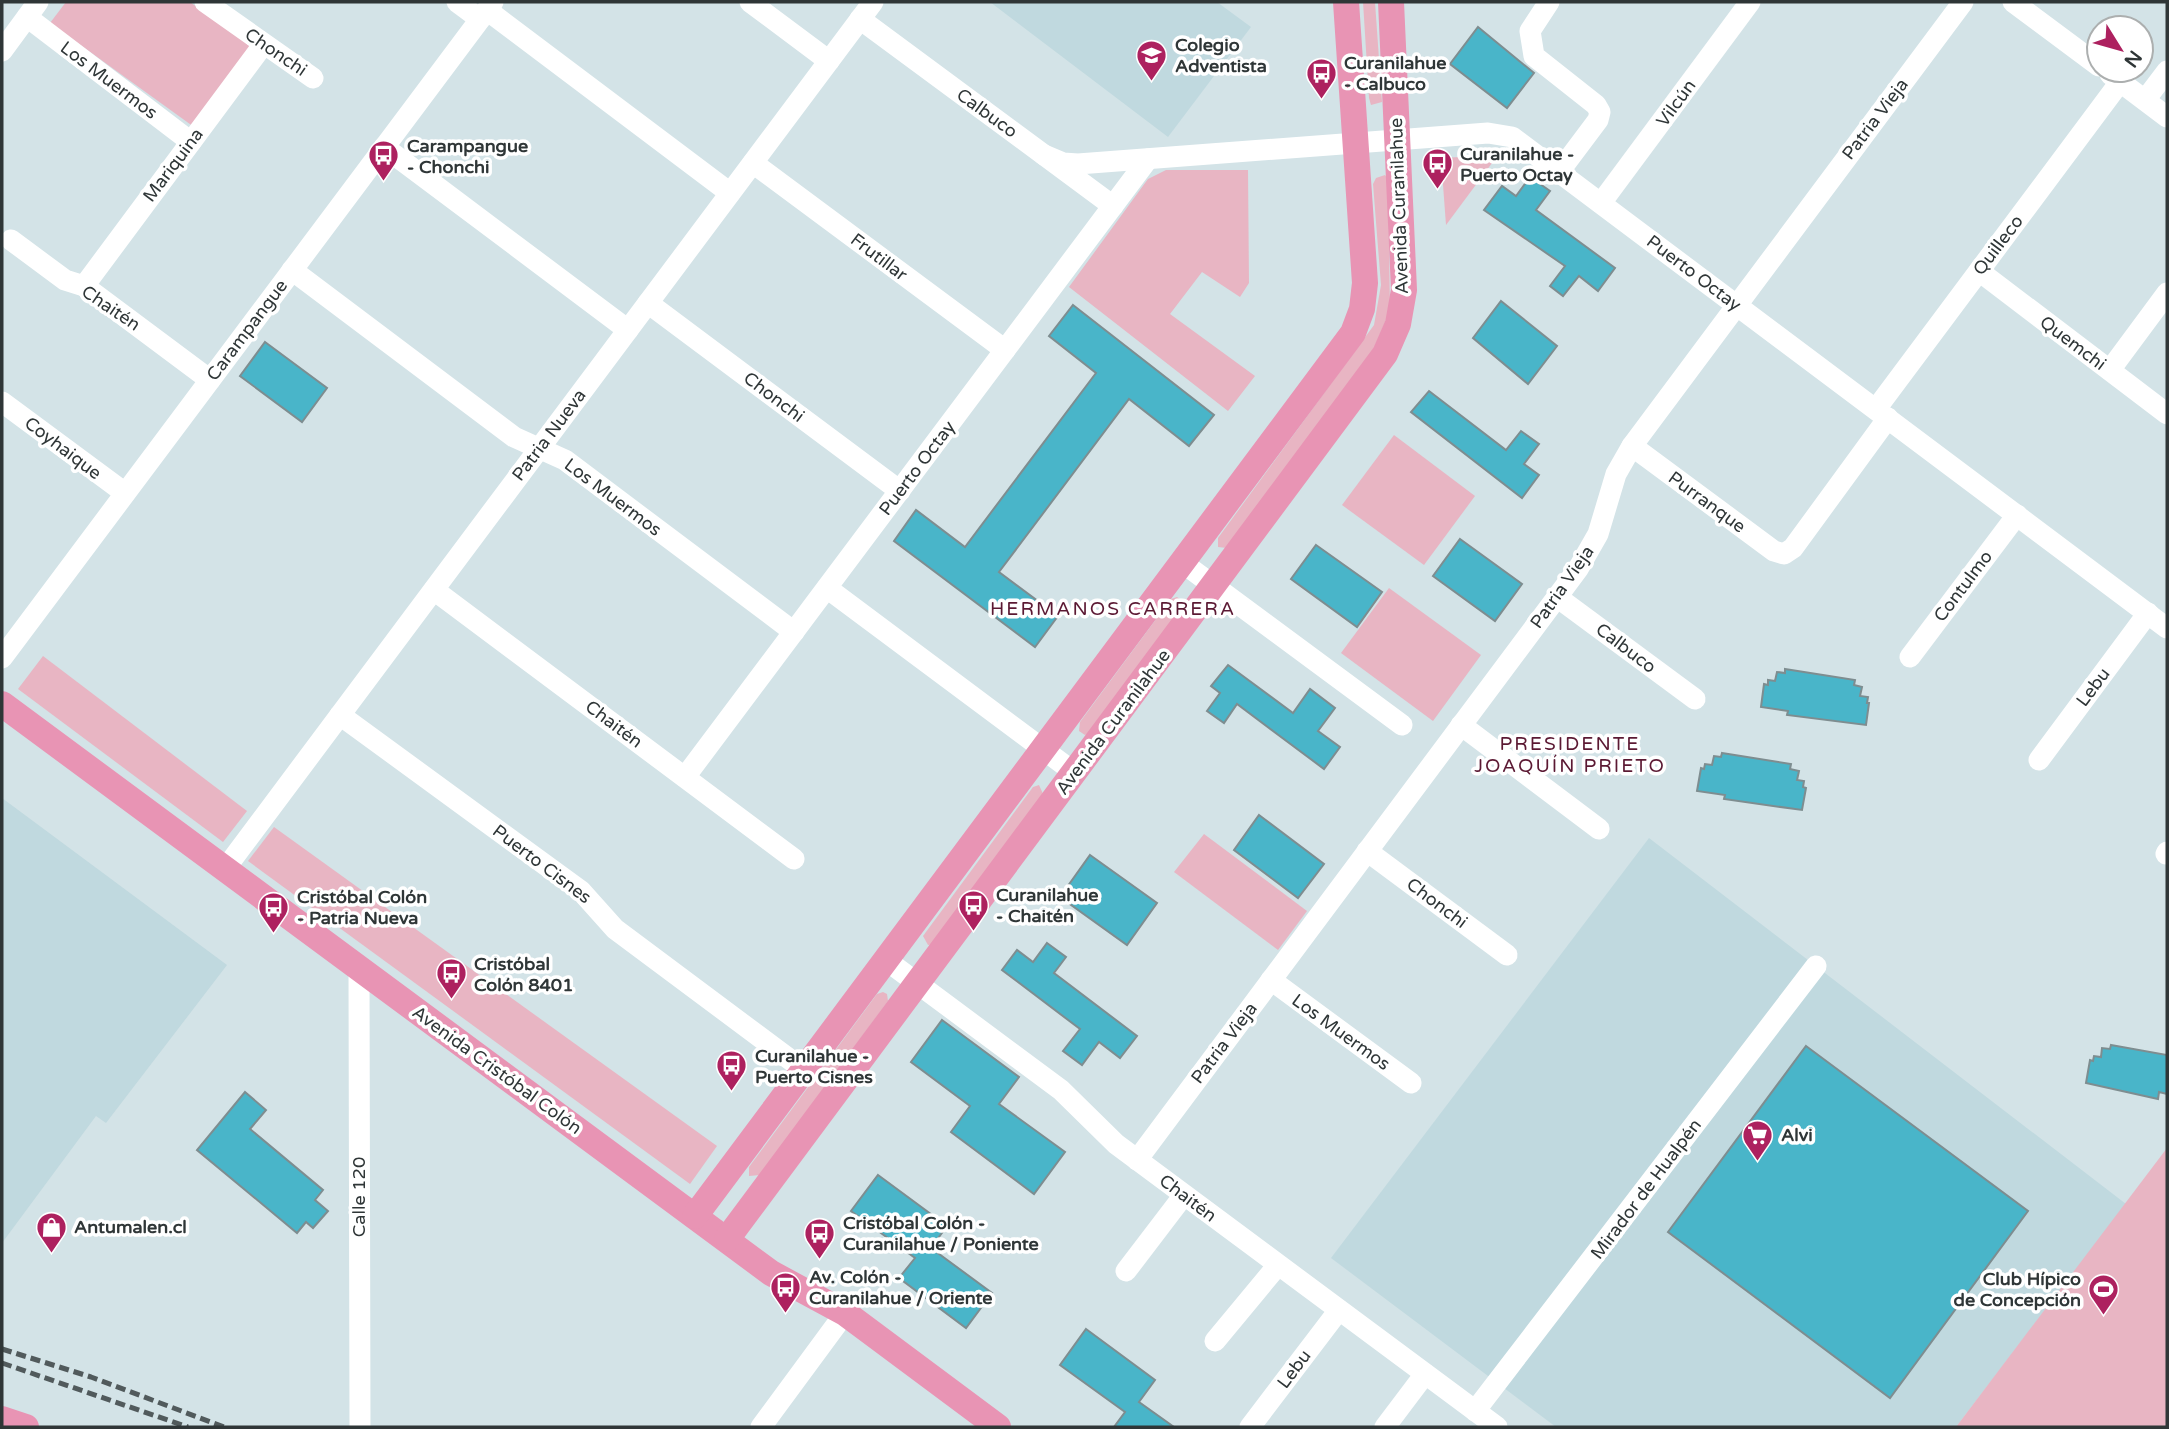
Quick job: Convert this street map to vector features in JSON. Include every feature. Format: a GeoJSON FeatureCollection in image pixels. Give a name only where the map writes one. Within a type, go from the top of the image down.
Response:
{"type":"FeatureCollection","features":[{"type":"Feature","properties":{"kind":"main road","name":"Avenida Curanilahue"},"geometry":{"type":"LineString","coordinates":[[695,1216],[1338,356],[1358,322],[1365,283],[1346,2]]}},
{"type":"Feature","properties":{"kind":"main road","name":"Avenida Curanilahue"},"geometry":{"type":"LineString","coordinates":[[727,1240],[1377,368],[1393,340],[1404,290],[1391,2]]}},
{"type":"Feature","properties":{"kind":"main road","name":"Avenida Cristóbal Colón"},"geometry":{"type":"LineString","coordinates":[[2,704],[771,1273],[845,1313],[998,1427]]}},
{"type":"Feature","properties":{"kind":"main road"},"geometry":{"type":"LineString","coordinates":[[2,1419],[26,1427]]}},
{"type":"Feature","properties":{"kind":"street","name":"Chonchi"},"geometry":{"type":"LineString","coordinates":[[205,2],[263,45],[279,51],[313,78]]}},
{"type":"Feature","properties":{"kind":"street"},"geometry":{"type":"LineString","coordinates":[[457,2],[486,10],[730,193]]}},
{"type":"Feature","properties":{"kind":"street"},"geometry":{"type":"LineString","coordinates":[[750,2],[829,61]]}},
{"type":"Feature","properties":{"kind":"street","name":"Patria Nueva"},"geometry":{"type":"LineString","coordinates":[[225,869],[873,2]]}},
{"type":"Feature","properties":{"kind":"street"},"geometry":{"type":"LineString","coordinates":[[1549,2],[1530,31],[1534,56],[1596,105],[1600,112],[1559,172]]}},
{"type":"Feature","properties":{"kind":"street","name":"Vilcún"},"geometry":{"type":"LineString","coordinates":[[1601,203],[1750,2]]}},
{"type":"Feature","properties":{"kind":"street","name":"Patria Vieja"},"geometry":{"type":"LineString","coordinates":[[1137,1160],[1557,597],[1598,534],[1616,474],[1632,446],[1963,2]]}},
{"type":"Feature","properties":{"kind":"street"},"geometry":{"type":"LineString","coordinates":[[2016,3],[2085,55]]}},
{"type":"Feature","properties":{"kind":"street"},"geometry":{"type":"LineString","coordinates":[[2,51],[33,9]]}},
{"type":"Feature","properties":{"kind":"street","name":"Los Muermos"},"geometry":{"type":"LineString","coordinates":[[33,9],[191,142]]}},
{"type":"Feature","properties":{"kind":"street","name":"Carampangue"},"geometry":{"type":"LineString","coordinates":[[2,658],[486,10]]}},
{"type":"Feature","properties":{"kind":"street","name":"Calbuco"},"geometry":{"type":"LineString","coordinates":[[860,19],[1113,206]]}},
{"type":"Feature","properties":{"kind":"street","name":"Mariquina"},"geometry":{"type":"LineString","coordinates":[[83,286],[263,45]]}},
{"type":"Feature","properties":{"kind":"street"},"geometry":{"type":"LineString","coordinates":[[2145,100],[2167,71]]}},
{"type":"Feature","properties":{"kind":"street","name":"Quilleco"},"geometry":{"type":"LineString","coordinates":[[1784,554],[1793,548],[2107,84]]}},
{"type":"Feature","properties":{"kind":"street"},"geometry":{"type":"LineString","coordinates":[[2123,84],[2167,117]]}},
{"type":"Feature","properties":{"kind":"street","name":"Puerto Octay"},"geometry":{"type":"LineString","coordinates":[[1044,155],[1070,164],[1503,134],[1519,141],[2167,627]]}},
{"type":"Feature","properties":{"kind":"street"},"geometry":{"type":"LineString","coordinates":[[384,147],[628,330]]}},
{"type":"Feature","properties":{"kind":"street","name":"Puerto Octay"},"geometry":{"type":"LineString","coordinates":[[685,777],[1148,159]]}},
{"type":"Feature","properties":{"kind":"street","name":"Frutillar"},"geometry":{"type":"LineString","coordinates":[[753,163],[1005,350]]}},
{"type":"Feature","properties":{"kind":"street","name":"Chaitén"},"geometry":{"type":"LineString","coordinates":[[11,240],[65,280],[83,286],[210,380]]}},
{"type":"Feature","properties":{"kind":"street","name":"Los Muermos"},"geometry":{"type":"LineString","coordinates":[[292,270],[514,437],[565,460],[794,632]]}},
{"type":"Feature","properties":{"kind":"street","name":"Quemchi"},"geometry":{"type":"LineString","coordinates":[[1979,271],[2167,414]]}},
{"type":"Feature","properties":{"kind":"street"},"geometry":{"type":"LineString","coordinates":[[2110,370],[2167,293]]}},
{"type":"Feature","properties":{"kind":"street","name":"Chonchi"},"geometry":{"type":"LineString","coordinates":[[648,303],[900,491]]}},
{"type":"Feature","properties":{"kind":"street","name":"Coyhaique"},"geometry":{"type":"LineString","coordinates":[[2,402],[125,494]]}},
{"type":"Feature","properties":{"kind":"street","name":"Purranque"},"geometry":{"type":"LineString","coordinates":[[1632,446],[1774,551],[1784,554]]}},
{"type":"Feature","properties":{"kind":"street","name":"Contulmo"},"geometry":{"type":"LineString","coordinates":[[1910,657],[2017,515]]}},
{"type":"Feature","properties":{"kind":"street"},"geometry":{"type":"LineString","coordinates":[[1183,564],[1402,725]]}},
{"type":"Feature","properties":{"kind":"street"},"geometry":{"type":"LineString","coordinates":[[827,588],[1075,773]]}},
{"type":"Feature","properties":{"kind":"street","name":"Chaitén"},"geometry":{"type":"LineString","coordinates":[[434,590],[794,859]]}},
{"type":"Feature","properties":{"kind":"street","name":"Calbuco"},"geometry":{"type":"LineString","coordinates":[[1557,597],[1695,699]]}},
{"type":"Feature","properties":{"kind":"street","name":"Lebu"},"geometry":{"type":"LineString","coordinates":[[2039,760],[2148,613]]}},
{"type":"Feature","properties":{"kind":"street","name":"Puerto Cisnes"},"geometry":{"type":"LineString","coordinates":[[341,715],[581,891],[615,929],[804,1070]]}},
{"type":"Feature","properties":{"kind":"street"},"geometry":{"type":"LineString","coordinates":[[1461,725],[1599,829]]}},
{"type":"Feature","properties":{"kind":"street","name":"Chonchi"},"geometry":{"type":"LineString","coordinates":[[1367,851],[1507,955]]}},
{"type":"Feature","properties":{"kind":"street","name":"Chaitén"},"geometry":{"type":"LineString","coordinates":[[886,960],[1061,1090],[1105,1135],[1137,1160],[1497,1427]]}},
{"type":"Feature","properties":{"kind":"street","name":"Mirador de Hualpén"},"geometry":{"type":"LineString","coordinates":[[1475,1412],[1816,966]]}},
{"type":"Feature","properties":{"kind":"street","name":"Calle 120"},"geometry":{"type":"LineString","coordinates":[[359,968],[360,1427]]}},
{"type":"Feature","properties":{"kind":"street","name":"Los Muermos"},"geometry":{"type":"LineString","coordinates":[[1271,981],[1411,1083]]}},
{"type":"Feature","properties":{"kind":"street"},"geometry":{"type":"LineString","coordinates":[[1126,1271],[1184,1195]]}},
{"type":"Feature","properties":{"kind":"street"},"geometry":{"type":"LineString","coordinates":[[1215,1341],[1278,1265]]}},
{"type":"Feature","properties":{"kind":"street","name":"Lebu"},"geometry":{"type":"LineString","coordinates":[[1252,1427],[1339,1310]]}},
{"type":"Feature","properties":{"kind":"street"},"geometry":{"type":"LineString","coordinates":[[761,1427],[845,1313]]}},
{"type":"Feature","properties":{"kind":"street"},"geometry":{"type":"LineString","coordinates":[[1385,1427],[1425,1374]]}},
{"type":"Feature","properties":{"kind":"shaded area"},"geometry":{"type":"Polygon","coordinates":[[[66,2],[190,2],[252,47],[194,127],[50,23],[66,2]]]}},
{"type":"Feature","properties":{"kind":"shaded area","name":"Colegio Adventista"},"geometry":{"type":"Polygon","coordinates":[[[990,2],[1217,2],[1251,27],[1168,137],[990,2]]]}},
{"type":"Feature","properties":{"kind":"shaded area"},"geometry":{"type":"Polygon","coordinates":[[[1363,2],[1375,2],[1382,102],[1371,105],[1369,98],[1363,2]]]}},
{"type":"Feature","properties":{"kind":"shaded area"},"geometry":{"type":"Polygon","coordinates":[[[1498,155],[1446,225],[1441,158],[1498,155]]]}},
{"type":"Feature","properties":{"kind":"shaded area"},"geometry":{"type":"Polygon","coordinates":[[[1166,170],[1248,170],[1249,283],[1240,297],[1202,272],[1170,314],[1255,376],[1228,411],[1069,287],[1148,179],[1166,170]]]}},
{"type":"Feature","properties":{"kind":"shaded area"},"geometry":{"type":"Polygon","coordinates":[[[1385,175],[1388,180],[1390,310],[1374,348],[1227,548],[1218,547],[1218,538],[1374,325],[1381,285],[1373,184],[1376,178],[1385,175]]]}},
{"type":"Feature","properties":{"kind":"shaded area"},"geometry":{"type":"Polygon","coordinates":[[[1394,435],[1475,496],[1424,565],[1342,505],[1394,435]]]}},
{"type":"Feature","properties":{"kind":"shaded area"},"geometry":{"type":"Polygon","coordinates":[[[1389,588],[1481,655],[1433,721],[1341,653],[1389,588]]]}},
{"type":"Feature","properties":{"kind":"shaded area"},"geometry":{"type":"Polygon","coordinates":[[[1177,597],[1185,603],[1093,731],[1085,735],[1079,731],[1080,722],[1171,599],[1177,597]]]}},
{"type":"Feature","properties":{"kind":"shaded area"},"geometry":{"type":"Polygon","coordinates":[[[43,656],[247,811],[223,842],[18,689],[43,656]]]}},
{"type":"Feature","properties":{"kind":"shaded area"},"geometry":{"type":"Polygon","coordinates":[[[1039,785],[1044,796],[935,944],[928,945],[923,936],[1033,787],[1039,785]]]}},
{"type":"Feature","properties":{"kind":"shaded area"},"geometry":{"type":"Polygon","coordinates":[[[2,798],[227,965],[106,1123],[96,1116],[2,1243],[2,798]]]}},
{"type":"Feature","properties":{"kind":"shaded area"},"geometry":{"type":"Polygon","coordinates":[[[274,827],[717,1146],[690,1184],[248,861],[274,827]]]}},
{"type":"Feature","properties":{"kind":"shaded area"},"geometry":{"type":"Polygon","coordinates":[[[1204,834],[1307,911],[1278,950],[1174,872],[1204,834]]]}},
{"type":"Feature","properties":{"kind":"shaded area"},"geometry":{"type":"Polygon","coordinates":[[[1649,838],[2126,1204],[1956,1427],[1556,1427],[1331,1258],[1649,838]]]}},
{"type":"Feature","properties":{"kind":"shaded area"},"geometry":{"type":"Polygon","coordinates":[[[877,994],[887,994],[888,1001],[760,1175],[749,1176],[749,1167],[877,994]]]}},
{"type":"Feature","properties":{"kind":"shaded area","name":"Club Hípico de Concepción"},"geometry":{"type":"Polygon","coordinates":[[[2167,1148],[2167,1427],[1956,1427],[2167,1148]]]}},
{"type":"Feature","properties":{"kind":"building"},"geometry":{"type":"Polygon","coordinates":[[[1478,27],[1534,73],[1507,108],[1450,64],[1478,27]]]}},
{"type":"Feature","properties":{"kind":"building"},"geometry":{"type":"Polygon","coordinates":[[[1530,177],[1550,191],[1536,210],[1615,268],[1598,291],[1579,276],[1563,296],[1550,286],[1565,266],[1484,210],[1502,186],[1516,196],[1530,177]]]}},
{"type":"Feature","properties":{"kind":"building"},"geometry":{"type":"Polygon","coordinates":[[[1501,301],[1557,346],[1528,384],[1473,338],[1501,301]]]}},
{"type":"Feature","properties":{"kind":"building"},"geometry":{"type":"Polygon","coordinates":[[[1073,305],[1214,415],[1189,446],[1129,399],[999,572],[1058,616],[1035,647],[894,541],[916,510],[965,547],[1096,373],[1049,336],[1073,305]]]}},
{"type":"Feature","properties":{"kind":"building"},"geometry":{"type":"Polygon","coordinates":[[[265,342],[327,388],[302,422],[240,376],[265,342]]]}},
{"type":"Feature","properties":{"kind":"building"},"geometry":{"type":"Polygon","coordinates":[[[1429,391],[1506,450],[1521,431],[1539,444],[1524,464],[1539,475],[1522,498],[1411,412],[1429,391]]]}},
{"type":"Feature","properties":{"kind":"building"},"geometry":{"type":"Polygon","coordinates":[[[1460,539],[1522,584],[1495,621],[1433,576],[1460,539]]]}},
{"type":"Feature","properties":{"kind":"building"},"geometry":{"type":"Polygon","coordinates":[[[1316,545],[1382,592],[1357,627],[1291,579],[1316,545]]]}},
{"type":"Feature","properties":{"kind":"building"},"geometry":{"type":"Polygon","coordinates":[[[1228,665],[1293,713],[1310,689],[1335,708],[1318,731],[1340,747],[1324,769],[1237,704],[1224,723],[1207,711],[1220,693],[1211,686],[1228,665]]]}},
{"type":"Feature","properties":{"kind":"building"},"geometry":{"type":"Polygon","coordinates":[[[1785,669],[1855,680],[1854,685],[1862,687],[1860,696],[1868,697],[1866,725],[1787,715],[1788,711],[1761,707],[1764,684],[1768,685],[1768,680],[1775,681],[1777,672],[1785,673],[1785,669]]]}},
{"type":"Feature","properties":{"kind":"building"},"geometry":{"type":"Polygon","coordinates":[[[1722,753],[1791,764],[1790,769],[1799,771],[1797,780],[1804,781],[1803,787],[1806,788],[1802,810],[1724,799],[1725,795],[1697,791],[1701,768],[1704,769],[1705,764],[1712,765],[1714,756],[1721,757],[1722,753]]]}},
{"type":"Feature","properties":{"kind":"building"},"geometry":{"type":"Polygon","coordinates":[[[1259,815],[1324,864],[1298,898],[1234,850],[1259,815]]]}},
{"type":"Feature","properties":{"kind":"building"},"geometry":{"type":"Polygon","coordinates":[[[1090,855],[1157,903],[1127,945],[1060,897],[1090,855]]]}},
{"type":"Feature","properties":{"kind":"building"},"geometry":{"type":"Polygon","coordinates":[[[1047,943],[1066,957],[1054,973],[1137,1036],[1120,1058],[1099,1042],[1082,1065],[1063,1051],[1080,1029],[1002,970],[1017,950],[1033,962],[1047,943]]]}},
{"type":"Feature","properties":{"kind":"building"},"geometry":{"type":"Polygon","coordinates":[[[942,1020],[1019,1077],[999,1104],[1065,1152],[1034,1194],[951,1132],[970,1106],[911,1062],[942,1020]]]}},
{"type":"Feature","properties":{"kind":"building"},"geometry":{"type":"Polygon","coordinates":[[[2111,1045],[2167,1055],[2167,1094],[2159,1092],[2158,1099],[2086,1083],[2090,1060],[2093,1061],[2094,1056],[2101,1057],[2102,1048],[2110,1049],[2111,1045]]]}},
{"type":"Feature","properties":{"kind":"building"},"geometry":{"type":"Polygon","coordinates":[[[1806,1046],[2028,1211],[1890,1398],[1668,1232],[1806,1046]]]}},
{"type":"Feature","properties":{"kind":"building"},"geometry":{"type":"Polygon","coordinates":[[[245,1092],[266,1110],[250,1129],[323,1190],[315,1200],[328,1211],[313,1228],[306,1222],[297,1233],[197,1150],[245,1092]]]}},
{"type":"Feature","properties":{"kind":"building"},"geometry":{"type":"Polygon","coordinates":[[[878,1175],[947,1226],[931,1248],[992,1293],[966,1328],[899,1278],[915,1258],[851,1211],[878,1175]]]}},
{"type":"Feature","properties":{"kind":"building"},"geometry":{"type":"Polygon","coordinates":[[[1086,1329],[1155,1380],[1139,1402],[1174,1427],[1114,1427],[1125,1412],[1060,1365],[1086,1329]]]}},
{"type":"Feature","properties":{"kind":"railway"},"geometry":{"type":"LineString","coordinates":[[2,1349],[91,1377],[224,1427]]}},
{"type":"Feature","properties":{"kind":"railway"},"geometry":{"type":"LineString","coordinates":[[2,1363],[188,1427]]}},
{"type":"Feature","properties":{"kind":"place","name":"Colegio Adventista"},"geometry":{"type":"Point","coordinates":[1152,82]}},
{"type":"Feature","properties":{"kind":"place","name":"Curanilahue - Calbuco"},"geometry":{"type":"Point","coordinates":[1321,100]}},
{"type":"Feature","properties":{"kind":"place","name":"Carampangue - Chonchi"},"geometry":{"type":"Point","coordinates":[384,183]}},
{"type":"Feature","properties":{"kind":"place","name":"Curanilahue - Puerto Octay"},"geometry":{"type":"Point","coordinates":[1437,191]}},
{"type":"Feature","properties":{"kind":"place","name":"Curanilahue - Chaitén"},"geometry":{"type":"Point","coordinates":[973,932]}},
{"type":"Feature","properties":{"kind":"place","name":"Cristóbal Colón - Patria Nueva"},"geometry":{"type":"Point","coordinates":[274,934]}},
{"type":"Feature","properties":{"kind":"place","name":"Cristóbal Colón 8401"},"geometry":{"type":"Point","coordinates":[451,1001]}},
{"type":"Feature","properties":{"kind":"place","name":"Curanilahue - Puerto Cisnes"},"geometry":{"type":"Point","coordinates":[732,1093]}},
{"type":"Feature","properties":{"kind":"place","name":"Alvi"},"geometry":{"type":"Point","coordinates":[1758,1162]}},
{"type":"Feature","properties":{"kind":"place","name":"Antumalen.cl"},"geometry":{"type":"Point","coordinates":[51,1254]}},
{"type":"Feature","properties":{"kind":"place","name":"Cristóbal Colón - Curanilahue / Poniente"},"geometry":{"type":"Point","coordinates":[820,1260]}},
{"type":"Feature","properties":{"kind":"place","name":"Av. Colón - Curanilahue / Oriente"},"geometry":{"type":"Point","coordinates":[786,1314]}},
{"type":"Feature","properties":{"kind":"place","name":"Club Hípico de Concepción"},"geometry":{"type":"Point","coordinates":[2104,1316]}},
{"type":"Feature","properties":{"kind":"district","name":"HERMANOS CARRERA"},"geometry":{"type":"Point","coordinates":[1113,609]}},
{"type":"Feature","properties":{"kind":"district","name":"PRESIDENTE JOAQUÍN PRIETO"},"geometry":{"type":"Point","coordinates":[1570,755]}}]}
